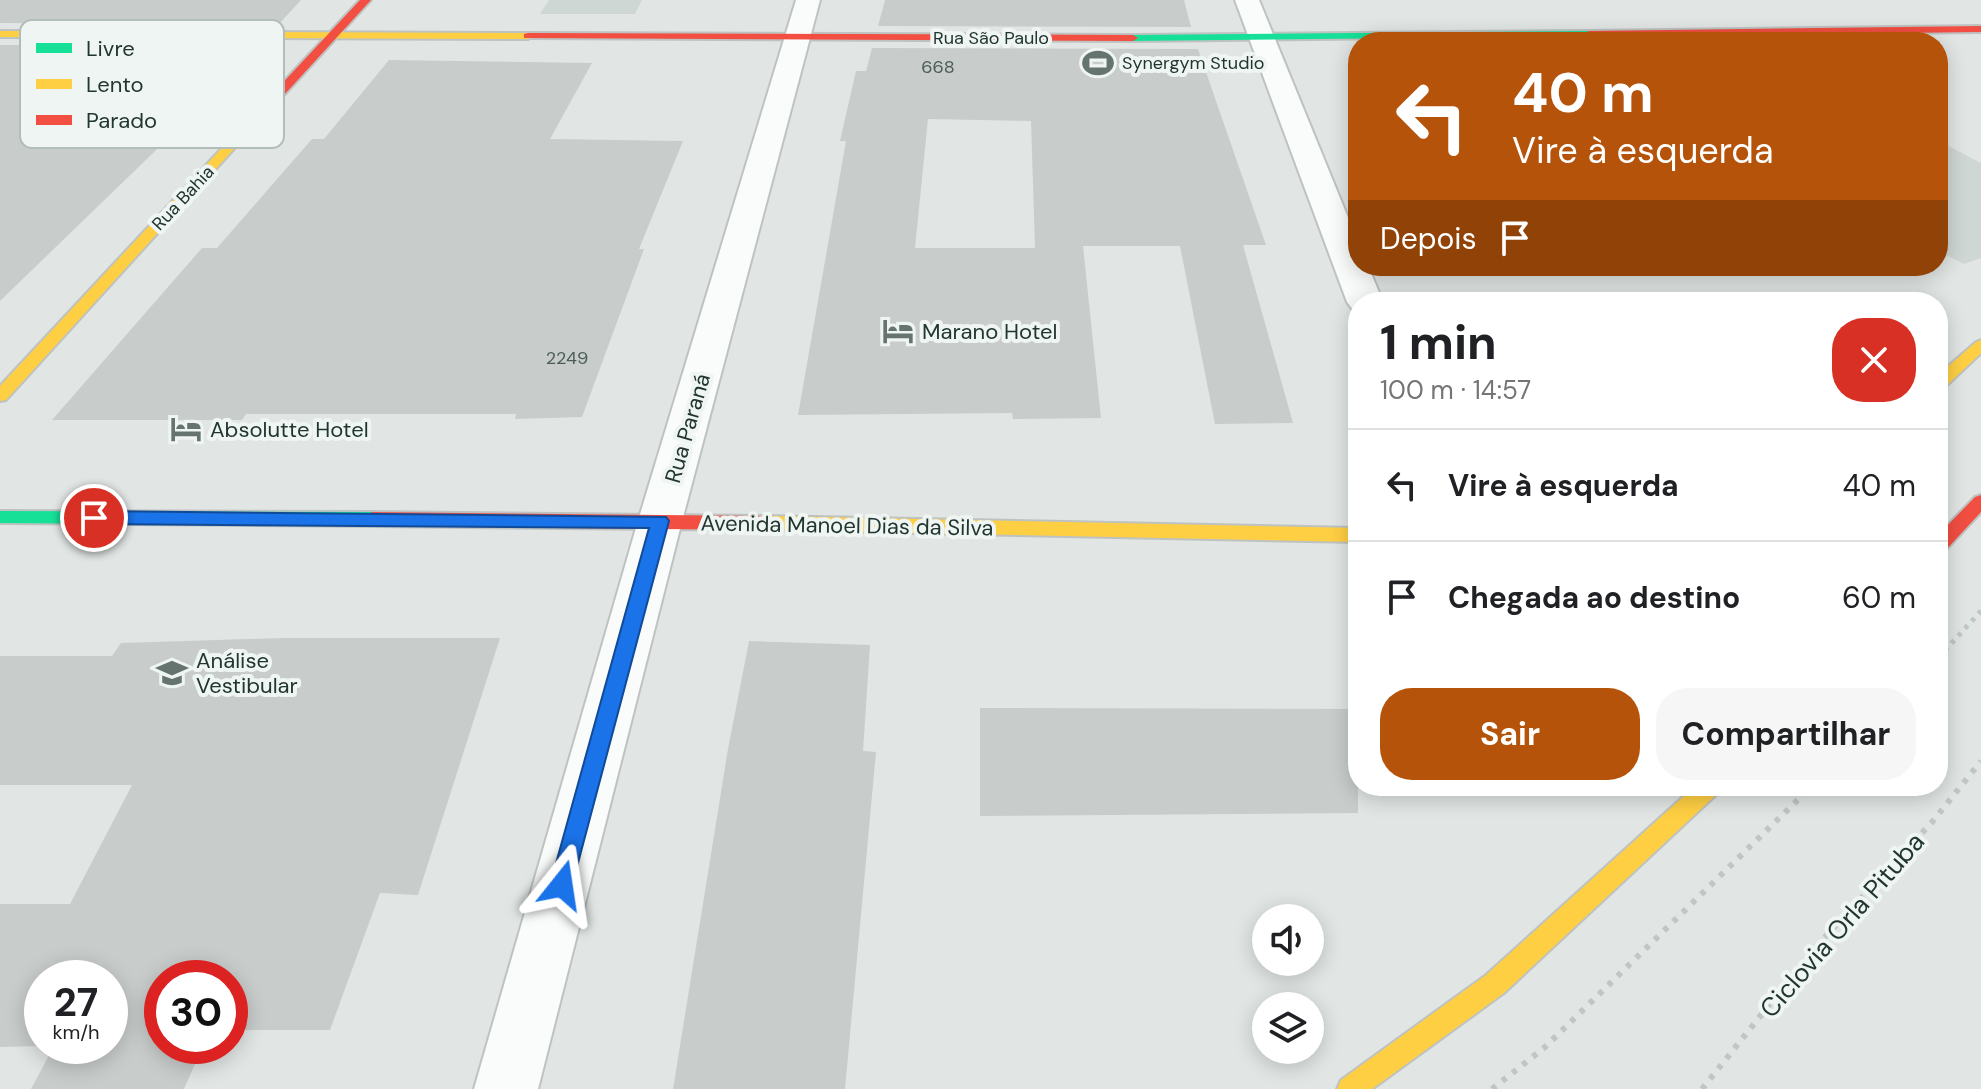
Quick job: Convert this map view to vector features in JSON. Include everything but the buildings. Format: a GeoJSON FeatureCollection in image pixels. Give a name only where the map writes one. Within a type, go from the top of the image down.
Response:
{"type":"FeatureCollection","features":[{"type":"Feature","properties":{"kind":"street","name":"Rua Bahia"},"geometry":{"type":"LineString","coordinates":[[284,90],[366,0]]}},
{"type":"Feature","properties":{"kind":"street"},"geometry":{"type":"LineString","coordinates":[[1247,0],[1348,258]]}},
{"type":"Feature","properties":{"kind":"street"},"geometry":{"type":"LineString","coordinates":[[1907,11],[1979,29]]}},
{"type":"Feature","properties":{"kind":"street","name":"Rua São Paulo"},"geometry":{"type":"LineString","coordinates":[[284,35],[803,18],[1263,38],[1348,37]]}},
{"type":"Feature","properties":{"kind":"street","name":"Rua Paraná"},"geometry":{"type":"LineString","coordinates":[[506,1089],[660,521],[803,18]]}},
{"type":"Feature","properties":{"kind":"street","name":"Rua São Paulo"},"geometry":{"type":"LineString","coordinates":[[1740,32],[1979,29]]}},
{"type":"Feature","properties":{"kind":"street","name":"Rua São Paulo"},"geometry":{"type":"LineString","coordinates":[[0,34],[20,34]]}},
{"type":"Feature","properties":{"kind":"street","name":"Rua Bahia"},"geometry":{"type":"LineString","coordinates":[[0,396],[230,148]]}},
{"type":"Feature","properties":{"kind":"street"},"geometry":{"type":"LineString","coordinates":[[1948,375],[1981,345]]}},
{"type":"Feature","properties":{"kind":"street"},"geometry":{"type":"LineString","coordinates":[[1948,536],[1981,501]]}},
{"type":"Feature","properties":{"kind":"street","name":"Avenida Manoel Dias da Silva"},"geometry":{"type":"LineString","coordinates":[[0,517],[660,521],[1348,535]]}},
{"type":"Feature","properties":{"kind":"street"},"geometry":{"type":"LineString","coordinates":[[1350,1089],[1495,984],[1699,796]]}},
{"type":"Feature","properties":{"kind":"path"},"geometry":{"type":"LineString","coordinates":[[1948,647],[1981,611]]}},
{"type":"Feature","properties":{"kind":"path","name":"Ciclovia Orla Pituba"},"geometry":{"type":"LineString","coordinates":[[1702,1089],[1813,950],[1933,821],[1981,761]]}},
{"type":"Feature","properties":{"kind":"path"},"geometry":{"type":"LineString","coordinates":[[1492,1089],[1544,1048],[1802,796]]}},
{"type":"Feature","properties":{"kind":"shaded area"},"geometry":{"type":"Polygon","coordinates":[[[549,0],[642,0],[635,14],[540,14],[549,0]]]}},
{"type":"Feature","properties":{"kind":"shaded area"},"geometry":{"type":"Polygon","coordinates":[[[1948,146],[1981,163],[1981,258],[1964,264],[1948,256],[1948,146]]]}},
{"type":"Feature","properties":{"kind":"traffic: fast"},"geometry":{"type":"LineString","coordinates":[[1133,38],[1348,36]]}},
{"type":"Feature","properties":{"kind":"traffic: fast"},"geometry":{"type":"LineString","coordinates":[[0,517],[372,519]]}},
{"type":"Feature","properties":{"kind":"traffic: slow"},"geometry":{"type":"LineString","coordinates":[[0,34],[20,34]]}},
{"type":"Feature","properties":{"kind":"traffic: slow"},"geometry":{"type":"LineString","coordinates":[[284,35],[528,36]]}},
{"type":"Feature","properties":{"kind":"traffic: slow"},"geometry":{"type":"LineString","coordinates":[[0,396],[229,148]]}},
{"type":"Feature","properties":{"kind":"traffic: slow"},"geometry":{"type":"LineString","coordinates":[[1948,375],[1981,345]]}},
{"type":"Feature","properties":{"kind":"traffic: slow"},"geometry":{"type":"LineString","coordinates":[[765,523],[1348,535]]}},
{"type":"Feature","properties":{"kind":"traffic: slow"},"geometry":{"type":"LineString","coordinates":[[1350,1089],[1495,984],[1699,796]]}},
{"type":"Feature","properties":{"kind":"traffic: jam"},"geometry":{"type":"LineString","coordinates":[[284,88],[366,0]]}},
{"type":"Feature","properties":{"kind":"traffic: jam"},"geometry":{"type":"LineString","coordinates":[[1746,32],[1981,29]]}},
{"type":"Feature","properties":{"kind":"traffic: jam"},"geometry":{"type":"LineString","coordinates":[[528,36],[1133,38]]}},
{"type":"Feature","properties":{"kind":"traffic: jam"},"geometry":{"type":"LineString","coordinates":[[1948,536],[1981,501]]}},
{"type":"Feature","properties":{"kind":"traffic: jam"},"geometry":{"type":"LineString","coordinates":[[372,519],[765,523]]}},
{"type":"Feature","properties":{"kind":"place","name":"Synergym Studio"},"geometry":{"type":"Point","coordinates":[1098,63]}},
{"type":"Feature","properties":{"kind":"place","name":"Marano Hotel"},"geometry":{"type":"Point","coordinates":[898,331]}},
{"type":"Feature","properties":{"kind":"place","name":"Absolutte Hotel"},"geometry":{"type":"Point","coordinates":[186,429]}},
{"type":"Feature","properties":{"kind":"place","name":"Análise Vestibular"},"geometry":{"type":"Point","coordinates":[172,673]}},
{"type":"Feature","properties":{"kind":"route"},"geometry":{"type":"LineString","coordinates":[[94,518],[660,521],[562,885]]}}]}
